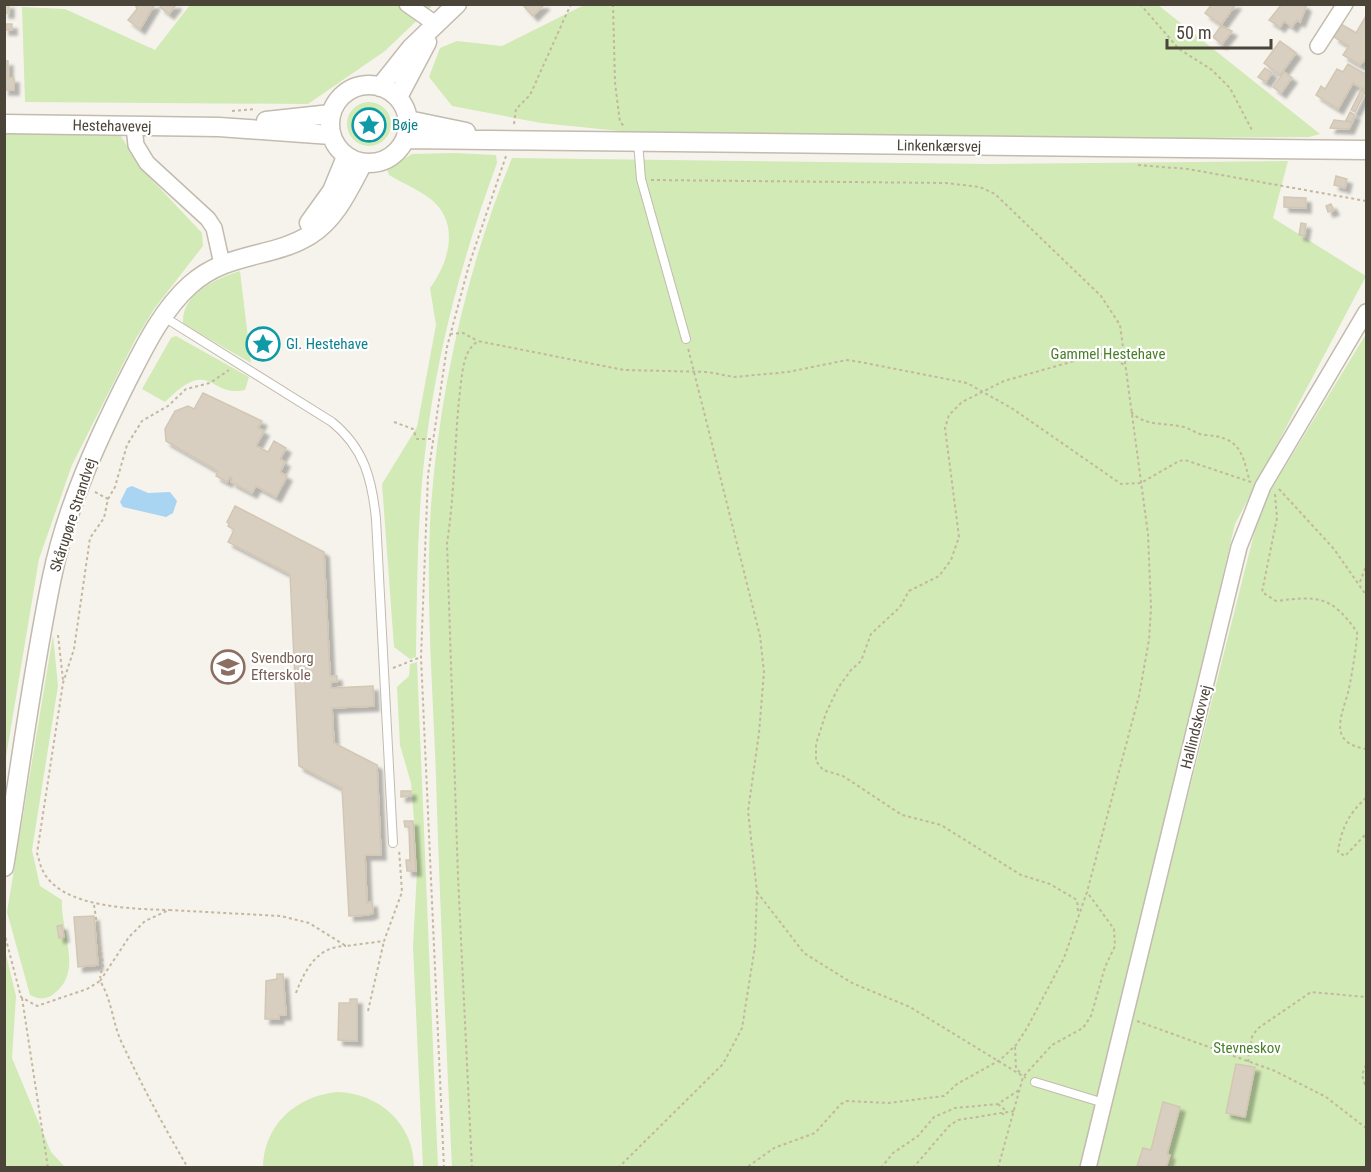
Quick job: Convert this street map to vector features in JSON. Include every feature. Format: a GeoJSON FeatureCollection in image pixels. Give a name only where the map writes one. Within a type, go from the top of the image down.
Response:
{"type":"FeatureCollection","features":[{"type":"Feature","properties":{"kind":"street"},"geometry":{"type":"LineString","coordinates":[[407,4],[436,25]]}},
{"type":"Feature","properties":{"kind":"street"},"geometry":{"type":"LineString","coordinates":[[380,87],[411,48],[457,4]]}},
{"type":"Feature","properties":{"kind":"street"},"geometry":{"type":"LineString","coordinates":[[1318,46],[1345,4]]}},
{"type":"Feature","properties":{"kind":"street"},"geometry":{"type":"LineString","coordinates":[[398,97],[436,25]]}},
{"type":"Feature","properties":{"kind":"street"},"geometry":{"type":"LineString","coordinates":[[356,87],[380,87],[398,97],[408,120],[406,139],[388,159],[355,160],[337,147],[331,135],[331,114],[345,93],[356,87]]}},
{"type":"Feature","properties":{"kind":"street","name":"Hestehavevej"},"geometry":{"type":"LineString","coordinates":[[219,127],[331,114]]}},
{"type":"Feature","properties":{"kind":"street","name":"Linkenkærsvej"},"geometry":{"type":"LineString","coordinates":[[408,120],[512,141]]}},
{"type":"Feature","properties":{"kind":"street","name":"Hestehavevej"},"geometry":{"type":"LineString","coordinates":[[4,124],[219,127],[331,135]]}},
{"type":"Feature","properties":{"kind":"street"},"geometry":{"type":"LineString","coordinates":[[134,127],[136,145],[147,163],[208,219],[214,228],[222,264]]}},
{"type":"Feature","properties":{"kind":"street","name":"Linkenkærsvej"},"geometry":{"type":"LineString","coordinates":[[406,139],[1366,150]]}},
{"type":"Feature","properties":{"kind":"street","name":"Skårupøre Strandvej"},"geometry":{"type":"LineString","coordinates":[[4,867],[52,576],[80,485],[100,434],[163,317],[190,285],[222,264],[281,248],[322,208],[355,160]]}},
{"type":"Feature","properties":{"kind":"street","name":"Hallindskovvej"},"geometry":{"type":"LineString","coordinates":[[1088,1167],[1239,547],[1257,484],[1366,312]]}},
{"type":"Feature","properties":{"kind":"lane"},"geometry":{"type":"LineString","coordinates":[[638,142],[641,179],[686,339]]}},
{"type":"Feature","properties":{"kind":"lane"},"geometry":{"type":"LineString","coordinates":[[163,317],[332,422],[346,433],[367,466],[376,519],[393,843]]}},
{"type":"Feature","properties":{"kind":"lane"},"geometry":{"type":"LineString","coordinates":[[1035,1082],[1104,1103]]}},
{"type":"Feature","properties":{"kind":"path"},"geometry":{"type":"LineString","coordinates":[[444,1167],[421,657],[431,439],[450,334],[497,177],[512,141],[516,109],[530,95],[571,4]]}},
{"type":"Feature","properties":{"kind":"path"},"geometry":{"type":"LineString","coordinates":[[613,4],[615,83],[620,122],[638,142]]}},
{"type":"Feature","properties":{"kind":"path"},"geometry":{"type":"LineString","coordinates":[[1140,4],[1179,49],[1212,70],[1230,88],[1251,125],[1258,150]]}},
{"type":"Feature","properties":{"kind":"path"},"geometry":{"type":"LineString","coordinates":[[1136,164],[1188,169],[1366,201]]}},
{"type":"Feature","properties":{"kind":"path"},"geometry":{"type":"LineString","coordinates":[[641,179],[946,183],[980,187],[1009,205],[1101,296],[1120,325],[1148,534],[1151,608],[1149,640],[1139,696],[1088,892],[1052,982],[1016,1045],[1000,1060],[957,1084],[944,1096],[932,1100],[888,1103],[847,1101],[841,1104],[815,1133],[774,1148],[746,1167]]}},
{"type":"Feature","properties":{"kind":"path"},"geometry":{"type":"LineString","coordinates":[[450,334],[463,333],[478,341],[624,370],[693,371],[734,377],[788,372],[847,360],[953,379],[984,392],[1121,484],[1142,483],[1179,461],[1185,460],[1257,484],[1281,489],[1360,582],[1366,595]]}},
{"type":"Feature","properties":{"kind":"path"},"geometry":{"type":"LineString","coordinates":[[618,1167],[723,1064],[742,1028],[755,946],[757,892],[748,811],[759,733],[764,672],[760,636],[686,339]]}},
{"type":"Feature","properties":{"kind":"path"},"geometry":{"type":"LineString","coordinates":[[472,1167],[458,888],[447,543],[453,502],[464,367],[469,348],[478,341]]}},
{"type":"Feature","properties":{"kind":"path"},"geometry":{"type":"LineString","coordinates":[[1078,914],[1077,900],[1050,884],[1021,875],[941,825],[902,815],[843,776],[823,770],[816,761],[816,744],[826,713],[844,679],[861,661],[875,629],[900,607],[909,591],[939,576],[951,560],[959,537],[946,420],[962,402],[1004,381],[1099,354],[1109,355],[1124,365]]}},
{"type":"Feature","properties":{"kind":"path"},"geometry":{"type":"LineString","coordinates":[[235,362],[219,378],[186,389],[168,406],[142,421],[127,445],[115,487],[108,499],[104,518],[90,538],[74,649],[63,683],[37,853],[43,873],[57,886],[94,905],[280,916],[309,923],[346,946]]}},
{"type":"Feature","properties":{"kind":"path"},"geometry":{"type":"LineString","coordinates":[[1130,411],[1139,419],[1155,424],[1179,426],[1205,435],[1221,435],[1242,454],[1257,484],[1276,496],[1278,512],[1262,592],[1276,600],[1299,597],[1326,600],[1335,606],[1357,632],[1351,682],[1339,724],[1344,739],[1351,744],[1366,748]]}},
{"type":"Feature","properties":{"kind":"path"},"geometry":{"type":"LineString","coordinates":[[394,422],[413,429],[417,439],[431,439]]}},
{"type":"Feature","properties":{"kind":"path"},"geometry":{"type":"LineString","coordinates":[[80,485],[108,499]]}},
{"type":"Feature","properties":{"kind":"path"},"geometry":{"type":"LineString","coordinates":[[1360,582],[1366,566]]}},
{"type":"Feature","properties":{"kind":"path"},"geometry":{"type":"LineString","coordinates":[[45,620],[57,624],[63,683]]}},
{"type":"Feature","properties":{"kind":"path"},"geometry":{"type":"LineString","coordinates":[[383,672],[421,657]]}},
{"type":"Feature","properties":{"kind":"path"},"geometry":{"type":"LineString","coordinates":[[1366,798],[1352,810],[1342,831],[1338,852],[1345,856],[1366,834]]}},
{"type":"Feature","properties":{"kind":"path"},"geometry":{"type":"LineString","coordinates":[[368,1011],[384,941],[402,892],[402,852],[393,843]]}},
{"type":"Feature","properties":{"kind":"path"},"geometry":{"type":"LineString","coordinates":[[757,892],[804,953],[852,983],[910,1007],[1000,1060],[1023,1077],[1035,1082]]}},
{"type":"Feature","properties":{"kind":"path"},"geometry":{"type":"LineString","coordinates":[[998,1167],[1023,1077],[1052,1045],[1083,1028],[1091,1016],[1105,967],[1115,946],[1114,929],[1088,892]]}},
{"type":"Feature","properties":{"kind":"path"},"geometry":{"type":"LineString","coordinates":[[94,905],[103,964],[100,981],[108,994],[120,1039],[171,1140],[188,1167]]}},
{"type":"Feature","properties":{"kind":"path"},"geometry":{"type":"LineString","coordinates":[[21,997],[37,1006],[87,989],[100,981],[129,937],[145,921],[169,910]]}},
{"type":"Feature","properties":{"kind":"path"},"geometry":{"type":"LineString","coordinates":[[4,932],[21,997],[48,1167]]}},
{"type":"Feature","properties":{"kind":"path"},"geometry":{"type":"LineString","coordinates":[[296,993],[314,959],[334,946],[384,941]]}},
{"type":"Feature","properties":{"kind":"path"},"geometry":{"type":"LineString","coordinates":[[1248,1062],[1252,1037],[1257,1029],[1311,992],[1366,997]]}},
{"type":"Feature","properties":{"kind":"path"},"geometry":{"type":"LineString","coordinates":[[1131,1019],[1275,1071],[1326,1097],[1366,1128]]}},
{"type":"Feature","properties":{"kind":"path"},"geometry":{"type":"LineString","coordinates":[[1016,1045],[1016,1068],[1023,1077]]}},
{"type":"Feature","properties":{"kind":"path"},"geometry":{"type":"LineString","coordinates":[[1366,1065],[1362,1075],[1366,1088]]}},
{"type":"Feature","properties":{"kind":"path"},"geometry":{"type":"LineString","coordinates":[[881,1167],[893,1153],[918,1136],[941,1113],[955,1108],[998,1104],[1019,1090]]}},
{"type":"Feature","properties":{"kind":"path"},"geometry":{"type":"LineString","coordinates":[[998,1104],[1004,1109],[1003,1115]]}},
{"type":"Feature","properties":{"kind":"path"},"geometry":{"type":"LineString","coordinates":[[913,1167],[949,1126],[958,1120],[1003,1115],[1014,1111]]}},
{"type":"Feature","properties":{"kind":"green space"},"geometry":{"type":"Polygon","coordinates":[[[190,5],[433,5],[385,51],[308,104],[25,102],[22,7],[65,9],[155,50],[190,5]]]}},
{"type":"Feature","properties":{"kind":"green space"},"geometry":{"type":"Polygon","coordinates":[[[584,5],[1158,5],[1320,134],[1309,137],[996,140],[659,135],[541,123],[452,106],[429,77],[440,48],[457,41],[502,46],[584,5]]]}},
{"type":"Feature","properties":{"kind":"green space"},"geometry":{"type":"Polygon","coordinates":[[[369,102],[378,103],[385,108],[390,115],[390,133],[385,140],[378,145],[369,146],[360,145],[353,140],[348,133],[347,124],[348,115],[353,108],[360,103],[369,102]]]}},
{"type":"Feature","properties":{"kind":"green space"},"geometry":{"type":"Polygon","coordinates":[[[5,133],[121,136],[139,166],[202,233],[203,246],[154,309],[135,340],[72,465],[39,559],[5,763],[5,133]]]}},
{"type":"Feature","properties":{"kind":"green space"},"geometry":{"type":"Polygon","coordinates":[[[412,154],[496,155],[497,163],[462,269],[436,379],[420,504],[416,657],[410,659],[394,647],[382,484],[417,427],[436,325],[430,288],[441,269],[449,236],[448,225],[437,205],[420,192],[389,175],[387,169],[412,154]]]}},
{"type":"Feature","properties":{"kind":"green space","name":"Gammel Hestehave"},"geometry":{"type":"Polygon","coordinates":[[[512,158],[989,164],[1288,161],[1273,218],[1366,276],[1235,524],[1081,1167],[452,1168],[430,642],[431,506],[441,417],[458,329],[482,242],[512,158]]]}},
{"type":"Feature","properties":{"kind":"green space"},"geometry":{"type":"Polygon","coordinates":[[[240,271],[251,363],[183,324],[188,304],[201,289],[220,278],[240,271]]]}},
{"type":"Feature","properties":{"kind":"green space","name":"Stevneskov"},"geometry":{"type":"Polygon","coordinates":[[[1366,334],[1366,1167],[1094,1168],[1261,506],[1366,334]]]}},
{"type":"Feature","properties":{"kind":"green space"},"geometry":{"type":"Polygon","coordinates":[[[176,336],[249,377],[245,390],[233,391],[209,381],[192,381],[180,388],[165,402],[142,389],[171,338],[176,336]]]}},
{"type":"Feature","properties":{"kind":"green space"},"geometry":{"type":"Polygon","coordinates":[[[53,635],[58,686],[32,850],[40,886],[62,900],[69,961],[64,983],[53,995],[40,998],[30,995],[7,912],[53,635]]]}},
{"type":"Feature","properties":{"kind":"green space"},"geometry":{"type":"Polygon","coordinates":[[[417,662],[438,1168],[423,1167],[413,946],[417,871],[411,783],[400,745],[397,687],[409,676],[410,664],[417,662]]]}},
{"type":"Feature","properties":{"kind":"green space"},"geometry":{"type":"Polygon","coordinates":[[[5,950],[16,996],[12,1058],[51,1152],[65,1167],[5,1167],[5,950]]]}},
{"type":"Feature","properties":{"kind":"green space"},"geometry":{"type":"Polygon","coordinates":[[[337,1092],[367,1098],[391,1114],[408,1137],[414,1167],[263,1167],[269,1138],[285,1115],[308,1100],[337,1092]]]}},
{"type":"Feature","properties":{"kind":"water"},"geometry":{"type":"Polygon","coordinates":[[[132,486],[148,493],[170,492],[177,501],[173,513],[166,517],[123,507],[120,502],[127,488],[132,486]]]}},
{"type":"Feature","properties":{"kind":"building"},"geometry":{"type":"Polygon","coordinates":[[[4,4],[9,4],[9,13],[4,13],[4,4]]]}},
{"type":"Feature","properties":{"kind":"building"},"geometry":{"type":"Polygon","coordinates":[[[135,4],[155,4],[140,29],[128,20],[137,9],[135,4]]]}},
{"type":"Feature","properties":{"kind":"building"},"geometry":{"type":"Polygon","coordinates":[[[162,4],[176,5],[169,14],[160,7],[162,4]]]}},
{"type":"Feature","properties":{"kind":"building"},"geometry":{"type":"Polygon","coordinates":[[[522,4],[544,4],[544,5],[533,16],[522,4]]]}},
{"type":"Feature","properties":{"kind":"building"},"geometry":{"type":"Polygon","coordinates":[[[1212,4],[1236,4],[1221,25],[1205,13],[1212,4]]]}},
{"type":"Feature","properties":{"kind":"building"},"geometry":{"type":"Polygon","coordinates":[[[1282,4],[1303,4],[1306,7],[1300,22],[1297,20],[1292,27],[1284,21],[1280,27],[1269,20],[1282,4]]]}},
{"type":"Feature","properties":{"kind":"building"},"geometry":{"type":"Polygon","coordinates":[[[1366,16],[1366,59],[1360,65],[1343,55],[1349,46],[1334,37],[1341,24],[1356,33],[1366,16]]]}},
{"type":"Feature","properties":{"kind":"building"},"geometry":{"type":"Polygon","coordinates":[[[4,24],[12,24],[12,30],[4,30],[4,24]]]}},
{"type":"Feature","properties":{"kind":"building"},"geometry":{"type":"Polygon","coordinates":[[[1221,26],[1232,31],[1222,44],[1213,37],[1221,26]]]}},
{"type":"Feature","properties":{"kind":"building"},"geometry":{"type":"Polygon","coordinates":[[[1280,41],[1296,53],[1280,75],[1264,63],[1280,41]]]}},
{"type":"Feature","properties":{"kind":"building"},"geometry":{"type":"Polygon","coordinates":[[[4,61],[8,61],[8,78],[14,78],[14,90],[4,90],[4,61]]]}},
{"type":"Feature","properties":{"kind":"building"},"geometry":{"type":"Polygon","coordinates":[[[1348,64],[1365,74],[1366,71],[1366,87],[1364,90],[1353,83],[1338,109],[1316,95],[1321,86],[1325,89],[1337,69],[1343,72],[1348,64]]]}},
{"type":"Feature","properties":{"kind":"building"},"geometry":{"type":"Polygon","coordinates":[[[1265,68],[1272,73],[1266,82],[1258,77],[1265,68]]]}},
{"type":"Feature","properties":{"kind":"building"},"geometry":{"type":"Polygon","coordinates":[[[1284,72],[1292,78],[1281,93],[1273,87],[1284,72]]]}},
{"type":"Feature","properties":{"kind":"building"},"geometry":{"type":"Polygon","coordinates":[[[1361,90],[1365,92],[1355,112],[1351,110],[1361,90]]]}},
{"type":"Feature","properties":{"kind":"building"},"geometry":{"type":"Polygon","coordinates":[[[1350,112],[1355,115],[1349,129],[1330,128],[1334,120],[1351,122],[1346,120],[1350,112]]]}},
{"type":"Feature","properties":{"kind":"building"},"geometry":{"type":"Polygon","coordinates":[[[1336,176],[1347,179],[1345,188],[1334,185],[1336,176]]]}},
{"type":"Feature","properties":{"kind":"building"},"geometry":{"type":"Polygon","coordinates":[[[1284,197],[1306,198],[1306,208],[1284,207],[1284,197]]]}},
{"type":"Feature","properties":{"kind":"building"},"geometry":{"type":"Polygon","coordinates":[[[1331,204],[1334,210],[1328,212],[1326,206],[1331,204]]]}},
{"type":"Feature","properties":{"kind":"building"},"geometry":{"type":"Polygon","coordinates":[[[1301,223],[1306,224],[1304,236],[1299,235],[1301,223]]]}},
{"type":"Feature","properties":{"kind":"building"},"geometry":{"type":"Polygon","coordinates":[[[203,393],[262,421],[258,428],[264,431],[256,446],[268,452],[274,441],[286,448],[280,459],[285,462],[280,472],[287,476],[276,497],[256,486],[252,493],[231,482],[230,477],[227,482],[216,476],[218,471],[166,441],[165,429],[175,411],[188,406],[194,409],[203,393]]]}},
{"type":"Feature","properties":{"kind":"building"},"geometry":{"type":"Polygon","coordinates":[[[235,506],[324,552],[330,676],[337,676],[337,682],[331,682],[331,688],[373,686],[374,706],[332,708],[334,743],[377,765],[381,855],[365,855],[367,903],[372,902],[373,913],[368,915],[349,916],[342,788],[299,766],[290,574],[228,542],[234,530],[228,526],[227,522],[235,506]]]}},
{"type":"Feature","properties":{"kind":"building"},"geometry":{"type":"Polygon","coordinates":[[[401,791],[411,791],[411,796],[401,797],[401,791]]]}},
{"type":"Feature","properties":{"kind":"building"},"geometry":{"type":"Polygon","coordinates":[[[404,821],[413,821],[416,871],[407,871],[406,860],[410,860],[409,827],[405,827],[404,821]]]}},
{"type":"Feature","properties":{"kind":"building"},"geometry":{"type":"Polygon","coordinates":[[[94,916],[98,965],[78,967],[74,917],[94,916]]]}},
{"type":"Feature","properties":{"kind":"building"},"geometry":{"type":"Polygon","coordinates":[[[62,925],[64,937],[59,938],[57,926],[62,925]]]}},
{"type":"Feature","properties":{"kind":"building"},"geometry":{"type":"Polygon","coordinates":[[[277,974],[283,974],[286,1015],[279,1015],[279,1019],[265,1019],[266,981],[277,979],[277,974]]]}},
{"type":"Feature","properties":{"kind":"building"},"geometry":{"type":"Polygon","coordinates":[[[350,999],[357,999],[357,1041],[338,1040],[339,1003],[350,1003],[350,999]]]}},
{"type":"Feature","properties":{"kind":"building"},"geometry":{"type":"Polygon","coordinates":[[[1236,1064],[1255,1067],[1245,1117],[1226,1113],[1236,1064]]]}},
{"type":"Feature","properties":{"kind":"building"},"geometry":{"type":"Polygon","coordinates":[[[1163,1102],[1180,1107],[1167,1154],[1170,1155],[1166,1168],[1137,1166],[1143,1148],[1151,1150],[1163,1102]]]}},
{"type":"Feature","properties":{"kind":"place","name":"Bøje"},"geometry":{"type":"Point","coordinates":[369,125]}},
{"type":"Feature","properties":{"kind":"place","name":"Gl. Hestehave"},"geometry":{"type":"Point","coordinates":[263,344]}},
{"type":"Feature","properties":{"kind":"place","name":"Svendborg Efterskole"},"geometry":{"type":"Point","coordinates":[228,667]}}]}
